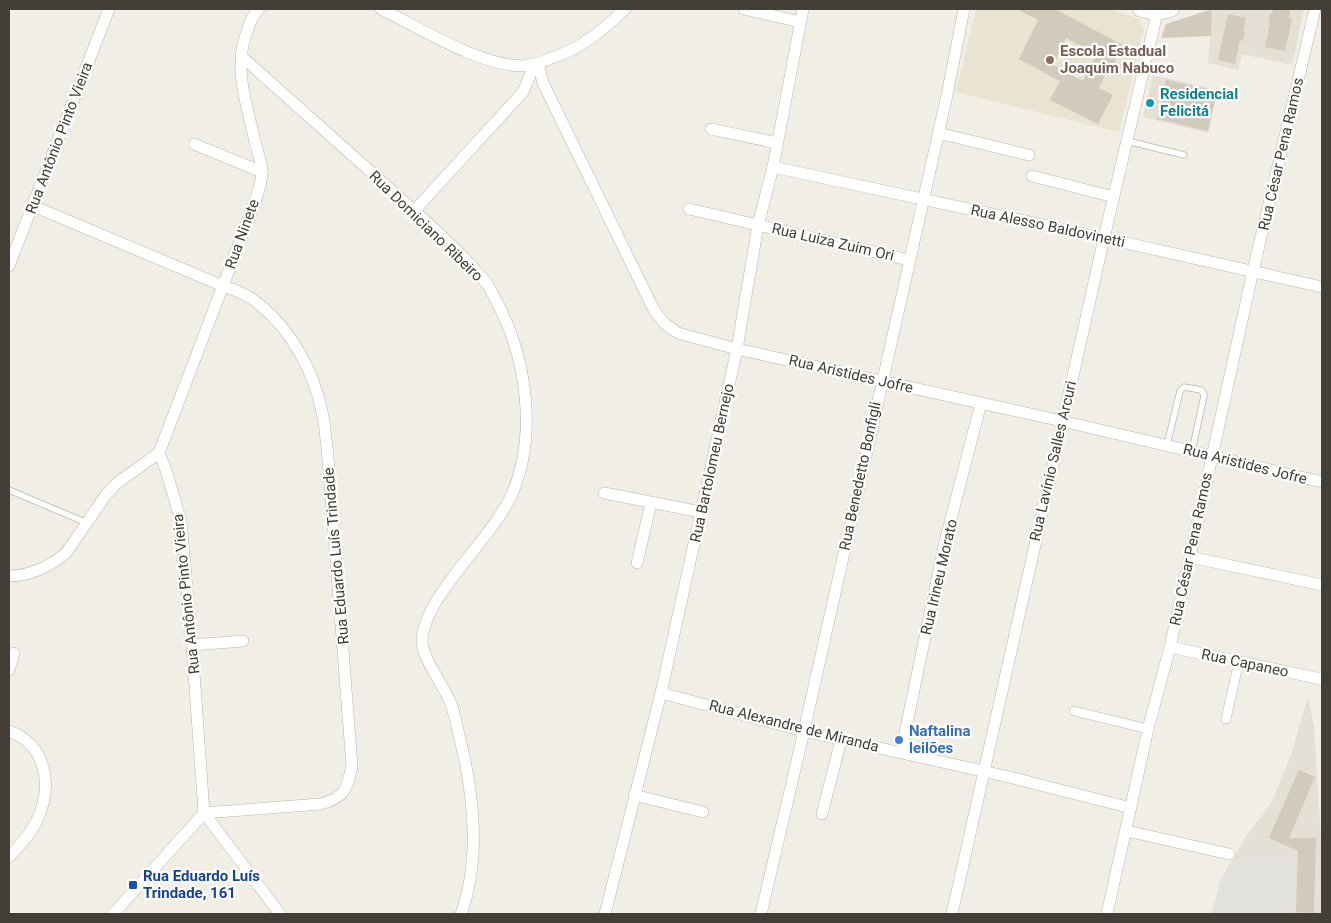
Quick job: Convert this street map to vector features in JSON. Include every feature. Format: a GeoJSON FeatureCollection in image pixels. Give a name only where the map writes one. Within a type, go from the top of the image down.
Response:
{"type":"FeatureCollection","features":[{"type":"Feature","properties":{"kind":"street","name":"Rua Antônio Pinto Vieira"},"geometry":{"type":"LineString","coordinates":[[9,266],[109,9]]}},
{"type":"Feature","properties":{"kind":"street","name":"Rua Ninete"},"geometry":{"type":"LineString","coordinates":[[159,453],[256,197],[262,172],[242,89],[240,56],[248,27],[259,9]]}},
{"type":"Feature","properties":{"kind":"street"},"geometry":{"type":"LineString","coordinates":[[381,9],[462,49],[506,64],[523,66],[536,64],[579,47],[608,25],[625,9]]}},
{"type":"Feature","properties":{"kind":"street"},"geometry":{"type":"LineString","coordinates":[[744,9],[800,22]]}},
{"type":"Feature","properties":{"kind":"street","name":"Rua Bartolomeu Bernejo"},"geometry":{"type":"LineString","coordinates":[[605,914],[661,694],[737,349],[758,225],[773,167],[803,9]]}},
{"type":"Feature","properties":{"kind":"street","name":"Rua Benedetto Bonfigli"},"geometry":{"type":"LineString","coordinates":[[760,914],[804,731],[964,9]]}},
{"type":"Feature","properties":{"kind":"street"},"geometry":{"type":"LineString","coordinates":[[1140,9],[1162,10]]}},
{"type":"Feature","properties":{"kind":"street","name":"Rua César Pena Ramos"},"geometry":{"type":"LineString","coordinates":[[1107,914],[1148,730],[1170,647],[1211,456],[1315,9]]}},
{"type":"Feature","properties":{"kind":"street","name":"Rua Lavínio Salles Arcuri"},"geometry":{"type":"LineString","coordinates":[[952,914],[1104,238],[1127,141],[1162,10]]}},
{"type":"Feature","properties":{"kind":"street","name":"Rua Domiciano Ribeiro"},"geometry":{"type":"LineString","coordinates":[[240,56],[414,211],[458,253],[488,286],[507,322],[519,362],[526,407],[525,436],[520,467],[512,494],[496,521],[440,596],[426,621],[422,637],[422,648],[451,705],[464,757],[474,826],[470,884],[461,914]]}},
{"type":"Feature","properties":{"kind":"street"},"geometry":{"type":"LineString","coordinates":[[414,211],[523,92],[536,64]]}},
{"type":"Feature","properties":{"kind":"street","name":"Rua Aristides Jofre"},"geometry":{"type":"LineString","coordinates":[[536,64],[543,83],[654,310],[665,324],[678,333],[737,349],[1062,421],[1322,482]]}},
{"type":"Feature","properties":{"kind":"street"},"geometry":{"type":"LineString","coordinates":[[711,129],[777,143]]}},
{"type":"Feature","properties":{"kind":"street"},"geometry":{"type":"LineString","coordinates":[[938,133],[1029,155]]}},
{"type":"Feature","properties":{"kind":"street"},"geometry":{"type":"LineString","coordinates":[[194,144],[262,172]]}},
{"type":"Feature","properties":{"kind":"street","name":"Rua Alesso Baldovinetti"},"geometry":{"type":"LineString","coordinates":[[773,167],[1322,287]]}},
{"type":"Feature","properties":{"kind":"street"},"geometry":{"type":"LineString","coordinates":[[1032,176],[1114,197]]}},
{"type":"Feature","properties":{"kind":"street","name":"Rua Eduardo Luís Trindade"},"geometry":{"type":"LineString","coordinates":[[33,206],[238,291],[260,304],[284,330],[301,356],[309,372],[322,412],[327,446],[352,766],[348,784],[344,793],[334,801],[320,804],[204,813]]}},
{"type":"Feature","properties":{"kind":"street","name":"Rua Luiza Zuim Ori"},"geometry":{"type":"LineString","coordinates":[[688,209],[909,260]]}},
{"type":"Feature","properties":{"kind":"street","name":"Rua Irineu Morato"},"geometry":{"type":"LineString","coordinates":[[901,752],[944,546],[981,403]]}},
{"type":"Feature","properties":{"kind":"street","name":"Rua Antônio Pinto Vieira"},"geometry":{"type":"LineString","coordinates":[[159,453],[181,521],[204,813]]}},
{"type":"Feature","properties":{"kind":"street"},"geometry":{"type":"LineString","coordinates":[[9,576],[33,572],[60,558],[117,483],[159,453]]}},
{"type":"Feature","properties":{"kind":"street"},"geometry":{"type":"LineString","coordinates":[[604,493],[701,512]]}},
{"type":"Feature","properties":{"kind":"street"},"geometry":{"type":"LineString","coordinates":[[637,564],[651,502]]}},
{"type":"Feature","properties":{"kind":"street"},"geometry":{"type":"LineString","coordinates":[[1190,557],[1322,584]]}},
{"type":"Feature","properties":{"kind":"street"},"geometry":{"type":"LineString","coordinates":[[192,645],[242,640]]}},
{"type":"Feature","properties":{"kind":"street","name":"Rua Capaneo"},"geometry":{"type":"LineString","coordinates":[[1170,647],[1322,680]]}},
{"type":"Feature","properties":{"kind":"street"},"geometry":{"type":"LineString","coordinates":[[9,670],[14,653]]}},
{"type":"Feature","properties":{"kind":"street"},"geometry":{"type":"LineString","coordinates":[[1226,719],[1239,662]]}},
{"type":"Feature","properties":{"kind":"street","name":"Rua Alexandre de Miranda"},"geometry":{"type":"LineString","coordinates":[[661,694],[841,740],[984,771],[1131,808]]}},
{"type":"Feature","properties":{"kind":"street"},"geometry":{"type":"LineString","coordinates":[[1074,711],[1148,730]]}},
{"type":"Feature","properties":{"kind":"street"},"geometry":{"type":"LineString","coordinates":[[9,731],[22,738],[38,754],[43,763],[46,780],[44,797],[37,821],[9,857]]}},
{"type":"Feature","properties":{"kind":"street"},"geometry":{"type":"LineString","coordinates":[[822,814],[841,740]]}},
{"type":"Feature","properties":{"kind":"street"},"geometry":{"type":"LineString","coordinates":[[634,795],[704,812]]}},
{"type":"Feature","properties":{"kind":"street"},"geometry":{"type":"LineString","coordinates":[[113,914],[204,813],[280,914]]}},
{"type":"Feature","properties":{"kind":"street"},"geometry":{"type":"LineString","coordinates":[[1127,831],[1229,854]]}},
{"type":"Feature","properties":{"kind":"lane"},"geometry":{"type":"LineString","coordinates":[[1127,141],[1184,155]]}},
{"type":"Feature","properties":{"kind":"lane"},"geometry":{"type":"LineString","coordinates":[[1167,445],[1180,391],[1184,387],[1201,390],[1204,396],[1192,451]]}},
{"type":"Feature","properties":{"kind":"lane"},"geometry":{"type":"LineString","coordinates":[[9,490],[87,523]]}},
{"type":"Feature","properties":{"kind":"shaded area","name":"Escola Estadual Joaquim Nabuco"},"geometry":{"type":"Polygon","coordinates":[[[976,9],[1110,9],[1139,19],[1144,29],[1119,132],[956,92],[976,9]]]}},
{"type":"Feature","properties":{"kind":"shaded area"},"geometry":{"type":"Polygon","coordinates":[[[1213,9],[1304,9],[1292,65],[1242,54],[1238,70],[1208,63],[1213,9]]]}},
{"type":"Feature","properties":{"kind":"shaded area"},"geometry":{"type":"Polygon","coordinates":[[[1153,75],[1217,90],[1208,133],[1143,117],[1153,75]]]}},
{"type":"Feature","properties":{"kind":"shaded area"},"geometry":{"type":"Polygon","coordinates":[[[1308,697],[1314,727],[1322,856],[1322,914],[1212,914],[1220,882],[1229,865],[1245,838],[1272,802],[1291,755],[1308,697]]]}},
{"type":"Feature","properties":{"kind":"shaded area"},"geometry":{"type":"Polygon","coordinates":[[[1291,858],[1292,914],[1212,914],[1220,882],[1231,861],[1291,858]]]}},
{"type":"Feature","properties":{"kind":"building"},"geometry":{"type":"Polygon","coordinates":[[[1017,9],[1055,9],[1123,45],[1110,73],[1106,72],[1099,88],[1113,95],[1098,124],[1050,100],[1060,81],[1019,59],[1038,20],[1017,9]],[[1066,38],[1053,65],[1083,81],[1097,54],[1066,38]]]}},
{"type":"Feature","properties":{"kind":"building"},"geometry":{"type":"Polygon","coordinates":[[[1212,9],[1211,36],[1161,38],[1166,24],[1212,9]]]}},
{"type":"Feature","properties":{"kind":"building"},"geometry":{"type":"Polygon","coordinates":[[[1273,9],[1291,9],[1289,18],[1292,19],[1285,51],[1265,47],[1270,13],[1272,14],[1273,9]]]}},
{"type":"Feature","properties":{"kind":"building"},"geometry":{"type":"Polygon","coordinates":[[[1228,14],[1246,18],[1243,41],[1240,40],[1235,64],[1218,60],[1228,14]]]}},
{"type":"Feature","properties":{"kind":"building"},"geometry":{"type":"Polygon","coordinates":[[[1166,80],[1217,91],[1208,131],[1157,119],[1166,80]]]}},
{"type":"Feature","properties":{"kind":"building"},"geometry":{"type":"Polygon","coordinates":[[[1299,770],[1315,777],[1289,838],[1316,838],[1314,913],[1296,912],[1298,851],[1267,837],[1269,837],[1299,770]]]}},
{"type":"Feature","properties":{"kind":"place","name":"Escola Estadual Joaquim Nabuco"},"geometry":{"type":"Point","coordinates":[1050,60]}},
{"type":"Feature","properties":{"kind":"place","name":"Residencial Felicitá"},"geometry":{"type":"Point","coordinates":[1150,103]}},
{"type":"Feature","properties":{"kind":"place","name":"Naftalina leilões"},"geometry":{"type":"Point","coordinates":[899,740]}},
{"type":"Feature","properties":{"kind":"place","name":"Rua Eduardo Luís Trindade, 161"},"geometry":{"type":"Point","coordinates":[133,885]}}]}
